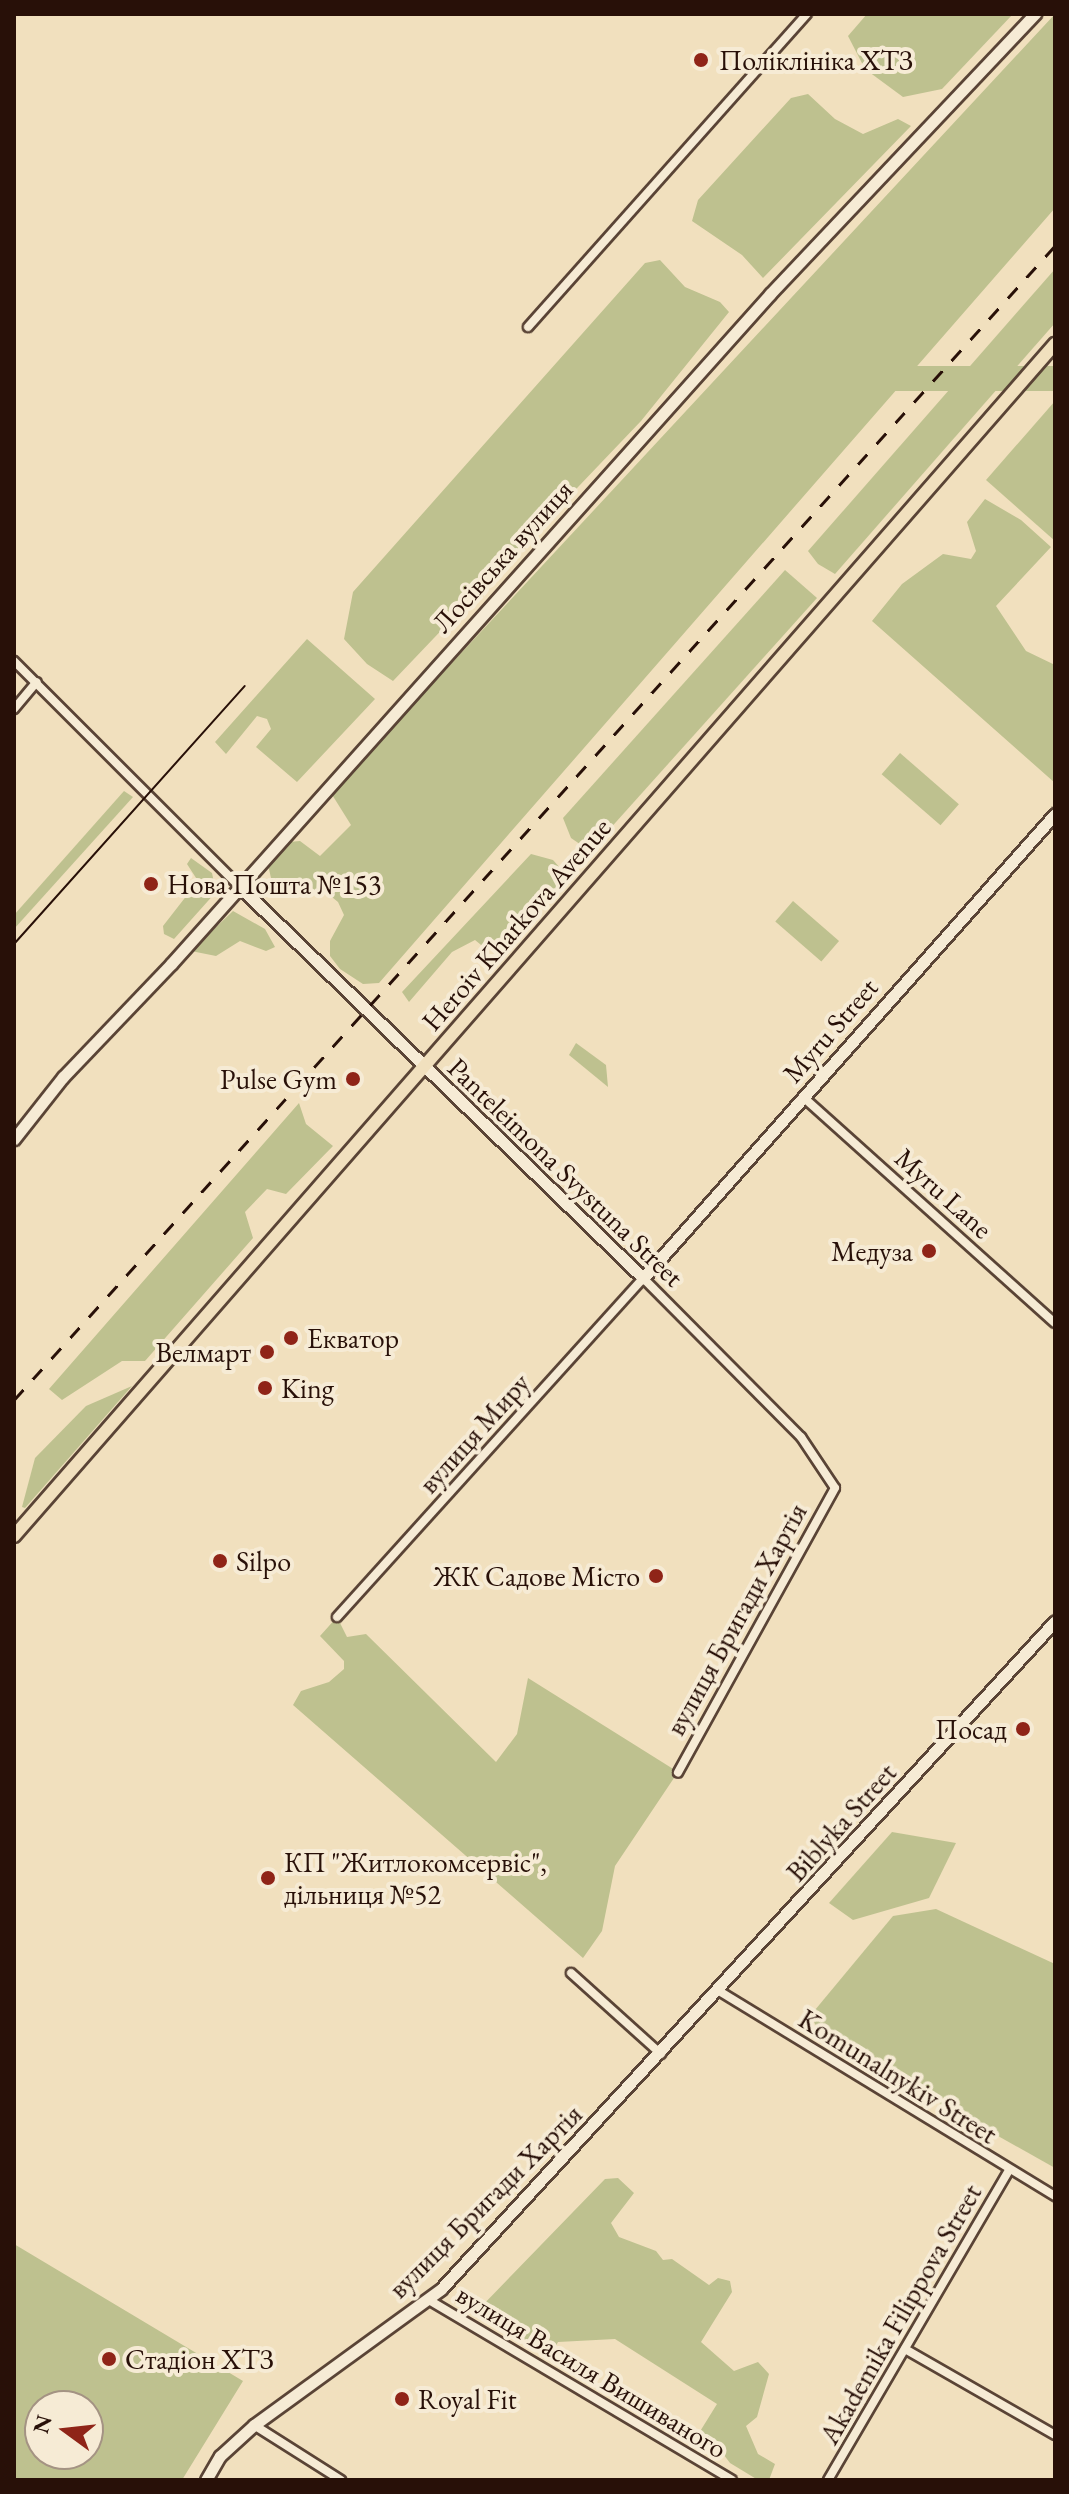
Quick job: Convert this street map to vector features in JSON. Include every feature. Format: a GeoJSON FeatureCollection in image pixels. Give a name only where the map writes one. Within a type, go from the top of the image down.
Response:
{"type":"FeatureCollection","features":[{"type":"Feature","properties":{"kind":"main road","name":"Heroiv Kharkova Avenue"},"geometry":{"type":"LineString","coordinates":[[14,1536],[1055,344]]}},
{"type":"Feature","properties":{"kind":"street"},"geometry":{"type":"LineString","coordinates":[[528,327],[807,14]]}},
{"type":"Feature","properties":{"kind":"street","name":"Лосівська вулиця"},"geometry":{"type":"LineString","coordinates":[[14,1139],[63,1077],[770,294],[1035,14]]}},
{"type":"Feature","properties":{"kind":"street","name":"Panteleimona Svystuna Street"},"geometry":{"type":"LineString","coordinates":[[14,661],[423,1067],[509,1143],[801,1437],[835,1488]]}},
{"type":"Feature","properties":{"kind":"street"},"geometry":{"type":"LineString","coordinates":[[14,709],[37,682]]}},
{"type":"Feature","properties":{"kind":"street","name":"Myru Street"},"geometry":{"type":"LineString","coordinates":[[643,1278],[1055,814]]}},
{"type":"Feature","properties":{"kind":"street","name":"Myru Lane"},"geometry":{"type":"LineString","coordinates":[[803,1097],[1055,1323]]}},
{"type":"Feature","properties":{"kind":"street","name":"вулиця Миру"},"geometry":{"type":"LineString","coordinates":[[337,1617],[643,1278]]}},
{"type":"Feature","properties":{"kind":"street","name":"вулиця Бригади Хартія"},"geometry":{"type":"LineString","coordinates":[[678,1772],[835,1488]]}},
{"type":"Feature","properties":{"kind":"street","name":"Biblyka Street"},"geometry":{"type":"LineString","coordinates":[[661,2054],[1055,1621]]}},
{"type":"Feature","properties":{"kind":"street"},"geometry":{"type":"LineString","coordinates":[[571,1973],[661,2054]]}},
{"type":"Feature","properties":{"kind":"street","name":"Komunalnykiv Street"},"geometry":{"type":"LineString","coordinates":[[719,1991],[1055,2196]]}},
{"type":"Feature","properties":{"kind":"street","name":"вулиця Бригади Хартія"},"geometry":{"type":"LineString","coordinates":[[206,2480],[220,2456],[254,2425],[429,2300],[661,2054]]}},
{"type":"Feature","properties":{"kind":"street","name":"Akademika Filippova Street"},"geometry":{"type":"LineString","coordinates":[[828,2480],[1009,2170]]}},
{"type":"Feature","properties":{"kind":"street","name":"вулиця Василя Вишиваного"},"geometry":{"type":"LineString","coordinates":[[429,2300],[732,2480]]}},
{"type":"Feature","properties":{"kind":"street"},"geometry":{"type":"LineString","coordinates":[[905,2349],[1055,2435]]}},
{"type":"Feature","properties":{"kind":"street"},"geometry":{"type":"LineString","coordinates":[[254,2425],[341,2480]]}},
{"type":"Feature","properties":{"kind":"green space"},"geometry":{"type":"Polygon","coordinates":[[[867,14],[1013,14],[942,89],[903,97],[865,69],[848,36],[867,14]]]}},
{"type":"Feature","properties":{"kind":"green space"},"geometry":{"type":"Polygon","coordinates":[[[1055,14],[1055,208],[379,983],[363,984],[340,969],[330,956],[330,941],[344,915],[338,902],[327,893],[287,895],[271,878],[268,865],[289,842],[300,841],[320,856],[351,825],[331,793],[1055,14]]]}},
{"type":"Feature","properties":{"kind":"green space"},"geometry":{"type":"Polygon","coordinates":[[[808,94],[835,119],[863,134],[898,119],[911,126],[763,278],[742,255],[692,221],[698,200],[791,98],[808,94]]]}},
{"type":"Feature","properties":{"kind":"green space"},"geometry":{"type":"Polygon","coordinates":[[[660,260],[685,287],[720,302],[729,312],[641,421],[393,681],[367,664],[344,639],[353,592],[645,263],[660,260]]]}},
{"type":"Feature","properties":{"kind":"green space"},"geometry":{"type":"Polygon","coordinates":[[[1055,269],[1055,323],[835,574],[818,564],[808,551],[1055,269]]]}},
{"type":"Feature","properties":{"kind":"green space"},"geometry":{"type":"Polygon","coordinates":[[[822,366],[1055,366],[1055,391],[822,391],[822,366]]]}},
{"type":"Feature","properties":{"kind":"green space"},"geometry":{"type":"Polygon","coordinates":[[[1055,401],[1055,541],[986,480],[1055,401]]]}},
{"type":"Feature","properties":{"kind":"green space"},"geometry":{"type":"Polygon","coordinates":[[[985,499],[1021,520],[1051,547],[996,606],[1026,651],[1055,665],[1055,783],[872,621],[902,584],[943,554],[971,559],[976,551],[967,522],[985,499]]]}},
{"type":"Feature","properties":{"kind":"green space"},"geometry":{"type":"Polygon","coordinates":[[[785,570],[817,598],[590,851],[571,838],[563,818],[785,570]]]}},
{"type":"Feature","properties":{"kind":"green space"},"geometry":{"type":"Polygon","coordinates":[[[307,639],[375,699],[297,782],[256,747],[271,729],[267,719],[257,716],[226,754],[215,742],[307,639]]]}},
{"type":"Feature","properties":{"kind":"green space"},"geometry":{"type":"Polygon","coordinates":[[[900,753],[959,804],[940,825],[882,774],[900,753]]]}},
{"type":"Feature","properties":{"kind":"green space"},"geometry":{"type":"Polygon","coordinates":[[[124,791],[133,797],[14,929],[14,915],[124,791]]]}},
{"type":"Feature","properties":{"kind":"green space"},"geometry":{"type":"Polygon","coordinates":[[[531,854],[553,860],[568,877],[507,950],[486,949],[475,940],[452,952],[409,1002],[402,992],[531,854]]]}},
{"type":"Feature","properties":{"kind":"green space"},"geometry":{"type":"Polygon","coordinates":[[[191,858],[212,873],[216,892],[174,939],[164,934],[163,926],[198,881],[187,864],[191,858]]]}},
{"type":"Feature","properties":{"kind":"green space"},"geometry":{"type":"Polygon","coordinates":[[[793,901],[839,941],[821,961],[775,921],[793,901]]]}},
{"type":"Feature","properties":{"kind":"green space"},"geometry":{"type":"Polygon","coordinates":[[[233,911],[265,929],[275,947],[266,951],[240,941],[216,956],[191,951],[233,911]]]}},
{"type":"Feature","properties":{"kind":"green space"},"geometry":{"type":"Polygon","coordinates":[[[576,1043],[606,1065],[608,1087],[569,1055],[576,1043]]]}},
{"type":"Feature","properties":{"kind":"green space"},"geometry":{"type":"Polygon","coordinates":[[[299,1103],[306,1124],[333,1146],[286,1194],[267,1189],[245,1212],[253,1238],[145,1361],[122,1361],[62,1400],[49,1389],[299,1103]]]}},
{"type":"Feature","properties":{"kind":"green space"},"geometry":{"type":"Polygon","coordinates":[[[132,1386],[25,1508],[22,1507],[35,1458],[86,1406],[132,1386]]]}},
{"type":"Feature","properties":{"kind":"green space"},"geometry":{"type":"Polygon","coordinates":[[[337,1617],[347,1637],[366,1634],[496,1762],[517,1734],[528,1678],[678,1772],[615,1866],[602,1931],[583,1958],[293,1705],[301,1691],[329,1682],[344,1669],[344,1661],[320,1636],[337,1617]]]}},
{"type":"Feature","properties":{"kind":"green space"},"geometry":{"type":"Polygon","coordinates":[[[892,1832],[956,1843],[929,1898],[853,1920],[829,1903],[892,1832]]]}},
{"type":"Feature","properties":{"kind":"green space"},"geometry":{"type":"Polygon","coordinates":[[[936,1909],[1055,1964],[1055,2168],[824,2038],[810,2016],[893,1916],[936,1909]]]}},
{"type":"Feature","properties":{"kind":"green space"},"geometry":{"type":"Polygon","coordinates":[[[618,2178],[634,2193],[611,2223],[619,2237],[656,2251],[663,2260],[672,2259],[709,2285],[718,2278],[730,2281],[732,2292],[701,2342],[734,2371],[758,2362],[769,2374],[757,2417],[746,2426],[758,2454],[775,2464],[769,2480],[758,2480],[730,2463],[711,2438],[699,2433],[717,2404],[615,2339],[558,2342],[550,2357],[479,2316],[479,2309],[605,2179],[618,2178]]]}},
{"type":"Feature","properties":{"kind":"green space","name":"Стадіон ХТЗ"},"geometry":{"type":"Polygon","coordinates":[[[14,2244],[243,2381],[182,2480],[14,2480],[14,2244]]]}},
{"type":"Feature","properties":{"kind":"tram line"},"geometry":{"type":"LineString","coordinates":[[14,944],[245,686]]}},
{"type":"Feature","properties":{"kind":"railway"},"geometry":{"type":"LineString","coordinates":[[14,1400],[1055,246]]}},
{"type":"Feature","properties":{"kind":"place","name":"Поліклініка ХТЗ"},"geometry":{"type":"Point","coordinates":[701,60]}},
{"type":"Feature","properties":{"kind":"place","name":"Нова Пошта №153"},"geometry":{"type":"Point","coordinates":[151,884]}},
{"type":"Feature","properties":{"kind":"place","name":"Pulse Gym"},"geometry":{"type":"Point","coordinates":[353,1079]}},
{"type":"Feature","properties":{"kind":"place","name":"Медуза"},"geometry":{"type":"Point","coordinates":[929,1251]}},
{"type":"Feature","properties":{"kind":"place","name":"Екватор"},"geometry":{"type":"Point","coordinates":[291,1338]}},
{"type":"Feature","properties":{"kind":"place","name":"Велмарт"},"geometry":{"type":"Point","coordinates":[267,1352]}},
{"type":"Feature","properties":{"kind":"place","name":"King"},"geometry":{"type":"Point","coordinates":[265,1388]}},
{"type":"Feature","properties":{"kind":"place","name":"Silpo"},"geometry":{"type":"Point","coordinates":[220,1561]}},
{"type":"Feature","properties":{"kind":"place","name":"ЖК Садове Місто"},"geometry":{"type":"Point","coordinates":[656,1576]}},
{"type":"Feature","properties":{"kind":"place","name":"Посад"},"geometry":{"type":"Point","coordinates":[1023,1729]}},
{"type":"Feature","properties":{"kind":"place","name":"КП \"Житлокомсервіс\", дільниця №52"},"geometry":{"type":"Point","coordinates":[268,1878]}},
{"type":"Feature","properties":{"kind":"place","name":"Стадіон ХТЗ"},"geometry":{"type":"Point","coordinates":[109,2359]}},
{"type":"Feature","properties":{"kind":"place","name":"Royal Fit"},"geometry":{"type":"Point","coordinates":[402,2399]}}]}
